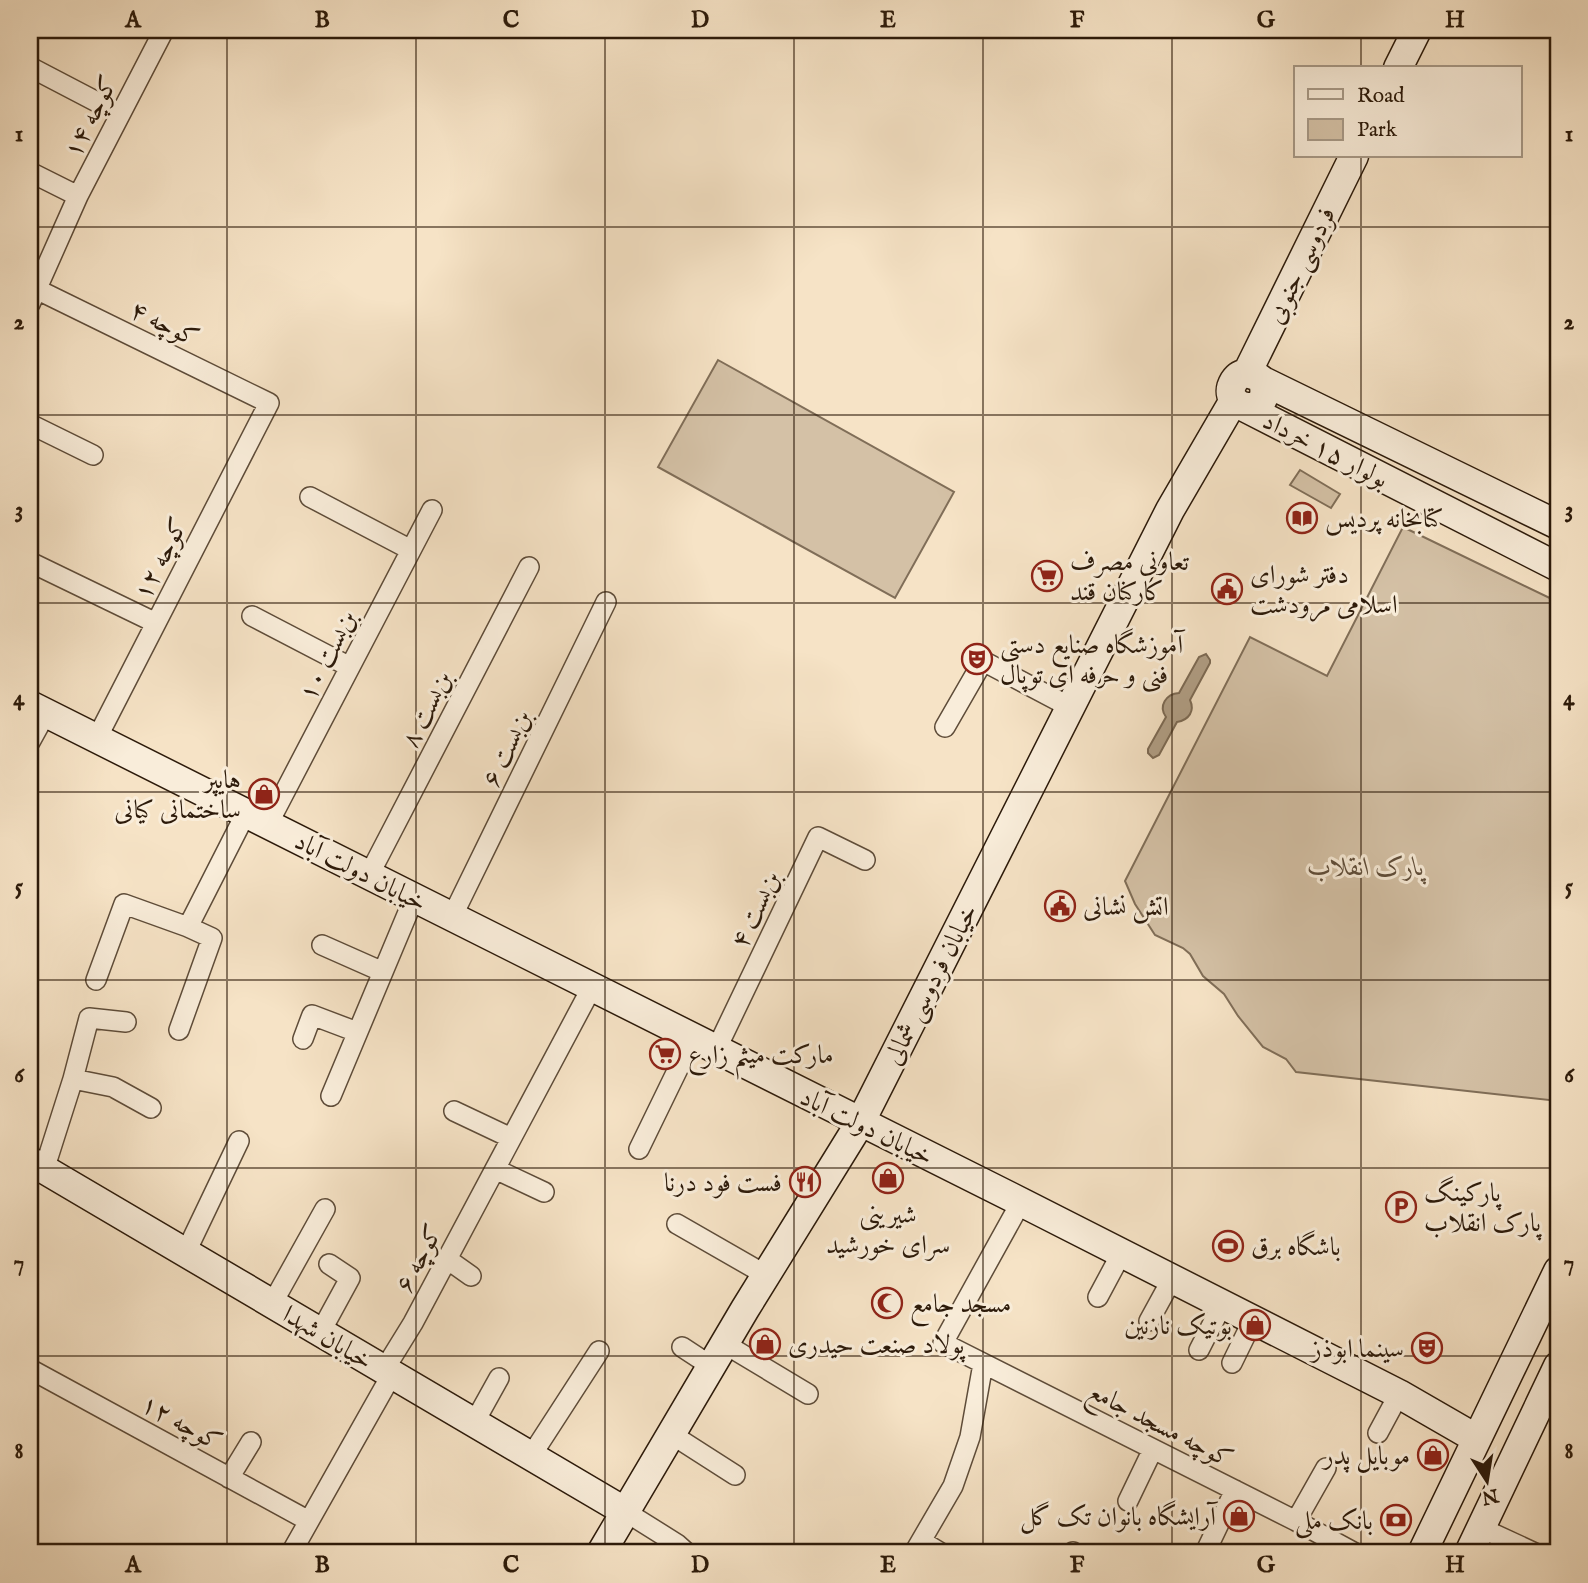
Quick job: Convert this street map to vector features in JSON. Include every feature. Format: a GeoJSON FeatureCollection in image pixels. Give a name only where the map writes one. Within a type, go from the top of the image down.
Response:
{"type":"FeatureCollection","features":[{"type":"Feature","properties":{"kind":"street","name":"کوچه ۱۴"},"geometry":{"type":"LineString","coordinates":[[32,293],[78,196],[164,30]]}},
{"type":"Feature","properties":{"kind":"street"},"geometry":{"type":"LineString","coordinates":[[1399,66],[1417,30]]}},
{"type":"Feature","properties":{"kind":"street"},"geometry":{"type":"LineString","coordinates":[[30,68],[120,114]]}},
{"type":"Feature","properties":{"kind":"street","name":"فردوسی جنوبی"},"geometry":{"type":"LineString","coordinates":[[1239,404],[1254,407],[1263,401],[1266,391],[1255,377],[1353,158]]}},
{"type":"Feature","properties":{"kind":"street"},"geometry":{"type":"LineString","coordinates":[[30,172],[78,196]]}},
{"type":"Feature","properties":{"kind":"street","name":"کوچه ۴"},"geometry":{"type":"LineString","coordinates":[[32,293],[269,403]]}},
{"type":"Feature","properties":{"kind":"street","name":"بولوار ۱۵ خرداد"},"geometry":{"type":"LineString","coordinates":[[1255,377],[1558,525]]}},
{"type":"Feature","properties":{"kind":"street","name":"کوچه ۱۲"},"geometry":{"type":"LineString","coordinates":[[97,738],[269,403]]}},
{"type":"Feature","properties":{"kind":"street","name":"بولوار ۱۵ خرداد"},"geometry":{"type":"LineString","coordinates":[[1239,404],[1558,567]]}},
{"type":"Feature","properties":{"kind":"street","name":"خیابان فردوسی شمالی"},"geometry":{"type":"LineString","coordinates":[[601,1553],[860,1123],[1170,510],[1239,404]]}},
{"type":"Feature","properties":{"kind":"street"},"geometry":{"type":"LineString","coordinates":[[30,424],[93,455]]}},
{"type":"Feature","properties":{"kind":"street"},"geometry":{"type":"LineString","coordinates":[[310,498],[411,550]]}},
{"type":"Feature","properties":{"kind":"street","name":"بن‌بست ۱۰"},"geometry":{"type":"LineString","coordinates":[[188,927],[350,667],[432,510]]}},
{"type":"Feature","properties":{"kind":"street"},"geometry":{"type":"LineString","coordinates":[[30,562],[156,623]]}},
{"type":"Feature","properties":{"kind":"street","name":"بن‌بست ۸"},"geometry":{"type":"LineString","coordinates":[[369,875],[528,567]]}},
{"type":"Feature","properties":{"kind":"street","name":"بن‌بست ۶"},"geometry":{"type":"LineString","coordinates":[[452,917],[606,602]]}},
{"type":"Feature","properties":{"kind":"street"},"geometry":{"type":"LineString","coordinates":[[252,616],[350,667]]}},
{"type":"Feature","properties":{"kind":"street"},"geometry":{"type":"LineString","coordinates":[[945,727],[983,660],[1070,707]]}},
{"type":"Feature","properties":{"kind":"street"},"geometry":{"type":"LineString","coordinates":[[30,743],[38,709]]}},
{"type":"Feature","properties":{"kind":"street","name":"خیابان دولت آباد"},"geometry":{"type":"LineString","coordinates":[[38,709],[1021,1202],[1399,1394],[1477,1439]]}},
{"type":"Feature","properties":{"kind":"street","name":"بن‌بست ۴"},"geometry":{"type":"LineString","coordinates":[[704,1044],[818,838],[865,860]]}},
{"type":"Feature","properties":{"kind":"street"},"geometry":{"type":"LineString","coordinates":[[331,1096],[414,898]]}},
{"type":"Feature","properties":{"kind":"street"},"geometry":{"type":"LineString","coordinates":[[96,980],[124,904],[212,938],[179,1030]]}},
{"type":"Feature","properties":{"kind":"street"},"geometry":{"type":"LineString","coordinates":[[322,945],[383,972]]}},
{"type":"Feature","properties":{"kind":"street","name":"کوچه ۶"},"geometry":{"type":"LineString","coordinates":[[292,1553],[592,987]]}},
{"type":"Feature","properties":{"kind":"street"},"geometry":{"type":"LineString","coordinates":[[303,1039],[312,1015],[357,1032]]}},
{"type":"Feature","properties":{"kind":"street"},"geometry":{"type":"LineString","coordinates":[[37,1166],[73,1079],[89,1018],[126,1022]]}},
{"type":"Feature","properties":{"kind":"street"},"geometry":{"type":"LineString","coordinates":[[639,1149],[704,1044]]}},
{"type":"Feature","properties":{"kind":"street"},"geometry":{"type":"LineString","coordinates":[[73,1079],[113,1087],[151,1108]]}},
{"type":"Feature","properties":{"kind":"street"},"geometry":{"type":"LineString","coordinates":[[454,1111],[511,1138]]}},
{"type":"Feature","properties":{"kind":"street"},"geometry":{"type":"LineString","coordinates":[[186,1254],[239,1141]]}},
{"type":"Feature","properties":{"kind":"street","name":"خیابان شهدا"},"geometry":{"type":"LineString","coordinates":[[37,1166],[626,1512]]}},
{"type":"Feature","properties":{"kind":"street"},"geometry":{"type":"LineString","coordinates":[[495,1169],[544,1192]]}},
{"type":"Feature","properties":{"kind":"street","name":"کوچه مسجد جامع"},"geometry":{"type":"LineString","coordinates":[[1021,1202],[943,1343],[1355,1553]]}},
{"type":"Feature","properties":{"kind":"street"},"geometry":{"type":"LineString","coordinates":[[272,1304],[325,1209]]}},
{"type":"Feature","properties":{"kind":"street"},"geometry":{"type":"LineString","coordinates":[[677,1224],[766,1275]]}},
{"type":"Feature","properties":{"kind":"street"},"geometry":{"type":"LineString","coordinates":[[1098,1297],[1121,1254]]}},
{"type":"Feature","properties":{"kind":"street"},"geometry":{"type":"LineString","coordinates":[[447,1259],[471,1276]]}},
{"type":"Feature","properties":{"kind":"street"},"geometry":{"type":"LineString","coordinates":[[320,1333],[350,1278],[329,1264]]}},
{"type":"Feature","properties":{"kind":"street"},"geometry":{"type":"LineString","coordinates":[[1422,1553],[1558,1271]]}},
{"type":"Feature","properties":{"kind":"street"},"geometry":{"type":"LineString","coordinates":[[1149,1321],[1172,1279]]}},
{"type":"Feature","properties":{"kind":"street"},"geometry":{"type":"LineString","coordinates":[[1199,1350],[1222,1305]]}},
{"type":"Feature","properties":{"kind":"street"},"geometry":{"type":"LineString","coordinates":[[1232,1363],[1253,1320]]}},
{"type":"Feature","properties":{"kind":"street"},"geometry":{"type":"LineString","coordinates":[[682,1347],[718,1355],[808,1394]]}},
{"type":"Feature","properties":{"kind":"street"},"geometry":{"type":"LineString","coordinates":[[531,1456],[599,1351]]}},
{"type":"Feature","properties":{"kind":"street"},"geometry":{"type":"LineString","coordinates":[[941,1553],[918,1547],[953,1486],[970,1437],[983,1364]]}},
{"type":"Feature","properties":{"kind":"street"},"geometry":{"type":"LineString","coordinates":[[1469,1553],[1551,1398],[1558,1366]]}},
{"type":"Feature","properties":{"kind":"street","name":"کوچه ۱۲"},"geometry":{"type":"LineString","coordinates":[[30,1369],[309,1521]]}},
{"type":"Feature","properties":{"kind":"street"},"geometry":{"type":"LineString","coordinates":[[474,1423],[499,1378]]}},
{"type":"Feature","properties":{"kind":"street"},"geometry":{"type":"LineString","coordinates":[[1378,1433],[1399,1394]]}},
{"type":"Feature","properties":{"kind":"street"},"geometry":{"type":"LineString","coordinates":[[671,1434],[735,1475]]}},
{"type":"Feature","properties":{"kind":"street"},"geometry":{"type":"LineString","coordinates":[[229,1478],[251,1442]]}},
{"type":"Feature","properties":{"kind":"street"},"geometry":{"type":"LineString","coordinates":[[1128,1501],[1153,1449]]}},
{"type":"Feature","properties":{"kind":"street"},"geometry":{"type":"LineString","coordinates":[[1296,1521],[1326,1468]]}},
{"type":"Feature","properties":{"kind":"street"},"geometry":{"type":"LineString","coordinates":[[1205,1553],[1235,1490]]}},
{"type":"Feature","properties":{"kind":"street"},"geometry":{"type":"LineString","coordinates":[[626,1512],[687,1553]]}},
{"type":"Feature","properties":{"kind":"street"},"geometry":{"type":"LineString","coordinates":[[1481,1528],[1535,1553]]}},
{"type":"Feature","properties":{"kind":"green space"},"geometry":{"type":"Polygon","coordinates":[[[718,360],[954,492],[895,598],[658,467],[718,360]]]}},
{"type":"Feature","properties":{"kind":"green space"},"geometry":{"type":"Polygon","coordinates":[[[1300,470],[1340,494],[1331,508],[1290,485],[1300,470]]]}},
{"type":"Feature","properties":{"kind":"green space","name":"پارک انقلاب"},"geometry":{"type":"Polygon","coordinates":[[[1403,527],[1558,602],[1558,1101],[1296,1072],[1286,1059],[1263,1047],[1224,994],[1203,976],[1190,954],[1155,935],[1135,904],[1125,881],[1250,637],[1327,676],[1403,527]]]}},
{"type":"Feature","properties":{"kind":"shaded area"},"geometry":{"type":"Polygon","coordinates":[[[1206,654],[1210,663],[1190,700],[1190,714],[1177,722],[1159,755],[1153,758],[1148,749],[1166,717],[1163,709],[1165,701],[1179,693],[1199,657],[1206,654]]]}},
{"type":"Feature","properties":{"kind":"place","name":"کتابخانه پردیس"},"geometry":{"type":"Point","coordinates":[1302,518]}},
{"type":"Feature","properties":{"kind":"place","name":"تعاونی مصرف کارکنان قند"},"geometry":{"type":"Point","coordinates":[1047,576]}},
{"type":"Feature","properties":{"kind":"place","name":"دفتر شورای اسلامی مرودشت"},"geometry":{"type":"Point","coordinates":[1227,589]}},
{"type":"Feature","properties":{"kind":"place","name":"آموزشگاه صنایع دستی فنی و حرفه ای توپال"},"geometry":{"type":"Point","coordinates":[977,659]}},
{"type":"Feature","properties":{"kind":"place","name":"هایپر ساختمانی کیانی"},"geometry":{"type":"Point","coordinates":[264,794]}},
{"type":"Feature","properties":{"kind":"place","name":"اتش نشانی"},"geometry":{"type":"Point","coordinates":[1060,906]}},
{"type":"Feature","properties":{"kind":"place","name":"مارکت میثم زارع"},"geometry":{"type":"Point","coordinates":[665,1054]}},
{"type":"Feature","properties":{"kind":"place","name":"شیرینی سرای خورشید"},"geometry":{"type":"Point","coordinates":[888,1178]}},
{"type":"Feature","properties":{"kind":"place","name":"فست فود درنا"},"geometry":{"type":"Point","coordinates":[805,1182]}},
{"type":"Feature","properties":{"kind":"place","name":"پارکینگ پارک انقلاب"},"geometry":{"type":"Point","coordinates":[1401,1207]}},
{"type":"Feature","properties":{"kind":"place","name":"باشگاه برق"},"geometry":{"type":"Point","coordinates":[1228,1246]}},
{"type":"Feature","properties":{"kind":"place","name":"مسجد جامع"},"geometry":{"type":"Point","coordinates":[887,1303]}},
{"type":"Feature","properties":{"kind":"place","name":"بوتیک نازنین"},"geometry":{"type":"Point","coordinates":[1255,1325]}},
{"type":"Feature","properties":{"kind":"place","name":"پولاد صنعت حیدری"},"geometry":{"type":"Point","coordinates":[765,1344]}},
{"type":"Feature","properties":{"kind":"place","name":"سینما ابوذز"},"geometry":{"type":"Point","coordinates":[1427,1348]}},
{"type":"Feature","properties":{"kind":"place","name":"موبایل پدر"},"geometry":{"type":"Point","coordinates":[1433,1455]}},
{"type":"Feature","properties":{"kind":"place","name":"آرایشگاه بانوان تک گل"},"geometry":{"type":"Point","coordinates":[1239,1516]}},
{"type":"Feature","properties":{"kind":"place","name":"بانک ملی"},"geometry":{"type":"Point","coordinates":[1396,1520]}}]}
